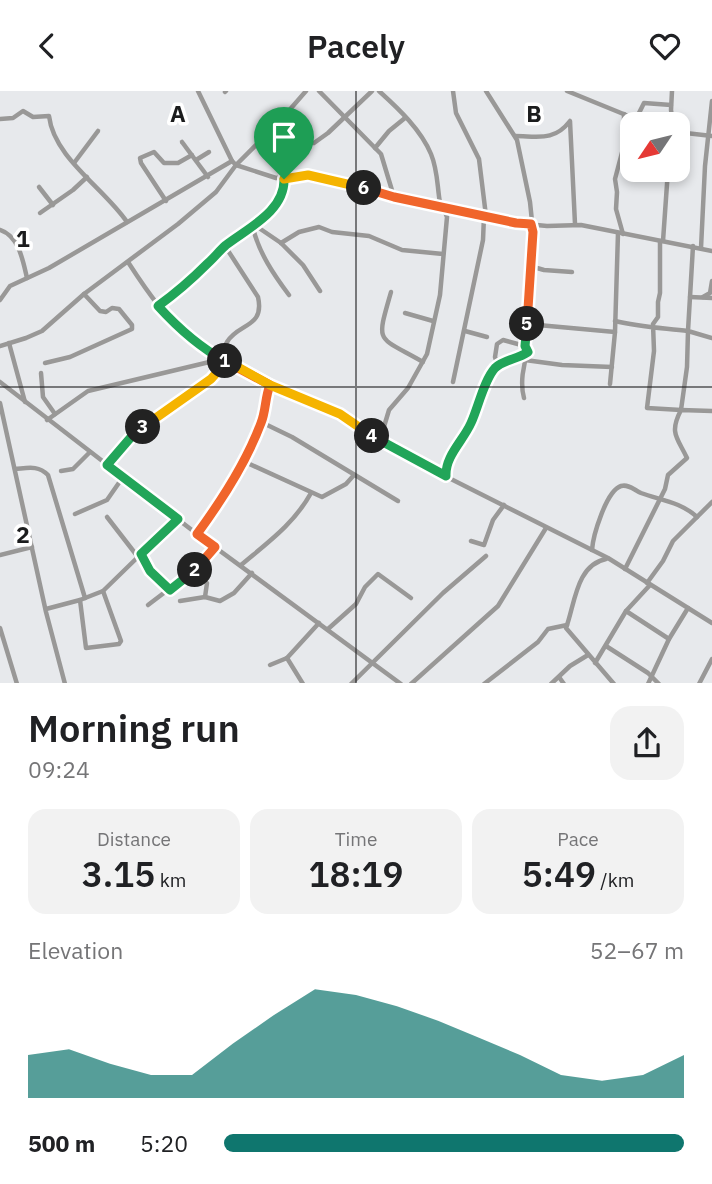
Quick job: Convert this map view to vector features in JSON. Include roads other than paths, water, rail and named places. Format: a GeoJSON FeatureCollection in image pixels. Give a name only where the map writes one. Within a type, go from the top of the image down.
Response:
{"type":"FeatureCollection","features":[{"type":"Feature","properties":{"kind":"street"},"geometry":{"type":"LineString","coordinates":[[198,91],[234,163],[268,176],[284,179],[308,175],[516,223],[547,226],[575,224],[712,251]]}},
{"type":"Feature","properties":{"kind":"street"},"geometry":{"type":"LineString","coordinates":[[0,346],[42,331],[84,294],[211,195],[234,163],[279,122],[306,91]]}},
{"type":"Feature","properties":{"kind":"street"},"geometry":{"type":"LineString","coordinates":[[319,91],[376,148],[388,170],[394,197]]}},
{"type":"Feature","properties":{"kind":"street"},"geometry":{"type":"LineString","coordinates":[[314,143],[372,91]]}},
{"type":"Feature","properties":{"kind":"street"},"geometry":{"type":"LineString","coordinates":[[379,91],[405,118],[430,153],[439,180],[440,206],[447,217],[440,295],[428,350],[408,388],[389,410],[380,440]]}},
{"type":"Feature","properties":{"kind":"street"},"geometry":{"type":"LineString","coordinates":[[453,91],[456,113],[479,159],[485,216],[483,240],[453,382]]}},
{"type":"Feature","properties":{"kind":"street"},"geometry":{"type":"LineString","coordinates":[[486,91],[520,149],[530,202],[533,232],[525,346],[528,352]]}},
{"type":"Feature","properties":{"kind":"street"},"geometry":{"type":"LineString","coordinates":[[567,91],[620,112]]}},
{"type":"Feature","properties":{"kind":"street"},"geometry":{"type":"LineString","coordinates":[[672,112],[673,91]]}},
{"type":"Feature","properties":{"kind":"street"},"geometry":{"type":"LineString","coordinates":[[701,248],[708,186],[712,101]]}},
{"type":"Feature","properties":{"kind":"street"},"geometry":{"type":"LineString","coordinates":[[639,112],[643,103],[671,105]]}},
{"type":"Feature","properties":{"kind":"street"},"geometry":{"type":"LineString","coordinates":[[0,119],[13,118],[23,111],[33,117],[49,116],[57,143],[128,222]]}},
{"type":"Feature","properties":{"kind":"street"},"geometry":{"type":"LineString","coordinates":[[376,148],[388,131],[405,118]]}},
{"type":"Feature","properties":{"kind":"street"},"geometry":{"type":"LineString","coordinates":[[514,136],[546,138],[570,121],[575,224]]}},
{"type":"Feature","properties":{"kind":"street"},"geometry":{"type":"LineString","coordinates":[[74,163],[98,131]]}},
{"type":"Feature","properties":{"kind":"street"},"geometry":{"type":"LineString","coordinates":[[690,133],[710,135]]}},
{"type":"Feature","properties":{"kind":"street"},"geometry":{"type":"LineString","coordinates":[[182,142],[208,177]]}},
{"type":"Feature","properties":{"kind":"street"},"geometry":{"type":"LineString","coordinates":[[166,201],[140,158],[154,152],[164,163],[178,163],[192,155]]}},
{"type":"Feature","properties":{"kind":"street"},"geometry":{"type":"LineString","coordinates":[[196,160],[209,152]]}},
{"type":"Feature","properties":{"kind":"street"},"geometry":{"type":"LineString","coordinates":[[610,384],[620,233],[615,179],[620,160]]}},
{"type":"Feature","properties":{"kind":"street"},"geometry":{"type":"LineString","coordinates":[[0,300],[10,286],[234,163]]}},
{"type":"Feature","properties":{"kind":"street"},"geometry":{"type":"LineString","coordinates":[[40,213],[87,177]]}},
{"type":"Feature","properties":{"kind":"street"},"geometry":{"type":"LineString","coordinates":[[158,306],[184,287],[225,246],[254,227],[274,207],[284,188],[284,179]]}},
{"type":"Feature","properties":{"kind":"street"},"geometry":{"type":"LineString","coordinates":[[667,182],[659,314],[653,327],[647,408],[712,411]]}},
{"type":"Feature","properties":{"kind":"street"},"geometry":{"type":"LineString","coordinates":[[40,187],[53,205]]}},
{"type":"Feature","properties":{"kind":"street"},"geometry":{"type":"LineString","coordinates":[[254,227],[281,243],[306,269],[320,291]]}},
{"type":"Feature","properties":{"kind":"street"},"geometry":{"type":"LineString","coordinates":[[254,227],[257,242],[289,295]]}},
{"type":"Feature","properties":{"kind":"street"},"geometry":{"type":"LineString","coordinates":[[281,243],[299,232],[322,227],[332,232],[369,236],[402,250],[443,254]]}},
{"type":"Feature","properties":{"kind":"street"},"geometry":{"type":"LineString","coordinates":[[0,230],[6,232],[20,250],[27,278]]}},
{"type":"Feature","properties":{"kind":"street"},"geometry":{"type":"LineString","coordinates":[[107,465],[132,436],[211,379],[224,360],[226,342],[257,316],[258,297],[225,246]]}},
{"type":"Feature","properties":{"kind":"street"},"geometry":{"type":"LineString","coordinates":[[625,569],[668,475],[687,458],[675,439],[674,423],[681,410],[687,367],[693,246]]}},
{"type":"Feature","properties":{"kind":"street"},"geometry":{"type":"LineString","coordinates":[[128,261],[158,306],[177,327],[200,346],[270,385],[340,414],[380,440],[446,476],[592,550],[712,623]]}},
{"type":"Feature","properties":{"kind":"street"},"geometry":{"type":"LineString","coordinates":[[530,266],[572,272]]}},
{"type":"Feature","properties":{"kind":"street"},"geometry":{"type":"LineString","coordinates":[[702,298],[710,293],[712,281]]}},
{"type":"Feature","properties":{"kind":"street"},"geometry":{"type":"LineString","coordinates":[[391,292],[380,331],[383,339],[423,362]]}},
{"type":"Feature","properties":{"kind":"street"},"geometry":{"type":"LineString","coordinates":[[45,363],[70,357],[132,329],[132,325],[119,309],[100,311],[84,294]]}},
{"type":"Feature","properties":{"kind":"street"},"geometry":{"type":"LineString","coordinates":[[690,297],[712,298]]}},
{"type":"Feature","properties":{"kind":"street"},"geometry":{"type":"LineString","coordinates":[[405,313],[433,321]]}},
{"type":"Feature","properties":{"kind":"street"},"geometry":{"type":"LineString","coordinates":[[615,321],[688,331],[712,338]]}},
{"type":"Feature","properties":{"kind":"street"},"geometry":{"type":"LineString","coordinates":[[527,324],[615,332]]}},
{"type":"Feature","properties":{"kind":"street"},"geometry":{"type":"LineString","coordinates":[[465,331],[487,337]]}},
{"type":"Feature","properties":{"kind":"street"},"geometry":{"type":"LineString","coordinates":[[498,366],[495,357],[497,344],[503,340],[525,346]]}},
{"type":"Feature","properties":{"kind":"street"},"geometry":{"type":"LineString","coordinates":[[9,343],[25,403]]}},
{"type":"Feature","properties":{"kind":"street"},"geometry":{"type":"LineString","coordinates":[[524,398],[524,360],[528,352]]}},
{"type":"Feature","properties":{"kind":"street"},"geometry":{"type":"LineString","coordinates":[[446,476],[446,463],[471,422],[487,381],[501,363],[519,358],[528,352]]}},
{"type":"Feature","properties":{"kind":"street"},"geometry":{"type":"LineString","coordinates":[[47,420],[88,391],[224,360]]}},
{"type":"Feature","properties":{"kind":"street"},"geometry":{"type":"LineString","coordinates":[[524,360],[612,367]]}},
{"type":"Feature","properties":{"kind":"street"},"geometry":{"type":"LineString","coordinates":[[41,373],[43,397],[55,414]]}},
{"type":"Feature","properties":{"kind":"street"},"geometry":{"type":"LineString","coordinates":[[0,382],[197,534],[400,683]]}},
{"type":"Feature","properties":{"kind":"street"},"geometry":{"type":"LineString","coordinates":[[197,534],[219,504],[243,461],[261,422],[270,385]]}},
{"type":"Feature","properties":{"kind":"street"},"geometry":{"type":"LineString","coordinates":[[0,403],[65,683]]}},
{"type":"Feature","properties":{"kind":"street"},"geometry":{"type":"LineString","coordinates":[[261,422],[292,437],[398,501]]}},
{"type":"Feature","properties":{"kind":"street"},"geometry":{"type":"LineString","coordinates":[[61,471],[73,469],[90,453]]}},
{"type":"Feature","properties":{"kind":"street"},"geometry":{"type":"LineString","coordinates":[[243,461],[323,497],[348,483],[354,475]]}},
{"type":"Feature","properties":{"kind":"street"},"geometry":{"type":"LineString","coordinates":[[15,469],[35,467],[48,475],[83,599],[86,648],[119,644],[121,641],[103,591]]}},
{"type":"Feature","properties":{"kind":"street"},"geometry":{"type":"LineString","coordinates":[[75,514],[107,500],[123,477]]}},
{"type":"Feature","properties":{"kind":"street"},"geometry":{"type":"LineString","coordinates":[[592,550],[600,519],[612,492],[617,488],[627,486],[660,497],[697,517]]}},
{"type":"Feature","properties":{"kind":"street"},"geometry":{"type":"LineString","coordinates":[[240,565],[290,524],[311,493]]}},
{"type":"Feature","properties":{"kind":"street"},"geometry":{"type":"LineString","coordinates":[[595,663],[626,611],[663,561],[673,541],[712,502]]}},
{"type":"Feature","properties":{"kind":"street"},"geometry":{"type":"LineString","coordinates":[[471,541],[484,545],[493,520],[504,505]]}},
{"type":"Feature","properties":{"kind":"street"},"geometry":{"type":"LineString","coordinates":[[107,517],[140,555],[150,571],[170,590]]}},
{"type":"Feature","properties":{"kind":"street"},"geometry":{"type":"LineString","coordinates":[[46,609],[103,591],[178,519]]}},
{"type":"Feature","properties":{"kind":"street"},"geometry":{"type":"LineString","coordinates":[[412,683],[498,605],[546,528]]}},
{"type":"Feature","properties":{"kind":"street"},"geometry":{"type":"LineString","coordinates":[[0,555],[32,547]]}},
{"type":"Feature","properties":{"kind":"street"},"geometry":{"type":"LineString","coordinates":[[148,605],[195,570],[215,547]]}},
{"type":"Feature","properties":{"kind":"street"},"geometry":{"type":"LineString","coordinates":[[352,683],[443,593],[486,556]]}},
{"type":"Feature","properties":{"kind":"street"},"geometry":{"type":"LineString","coordinates":[[606,559],[597,561],[582,577],[566,628],[613,683]]}},
{"type":"Feature","properties":{"kind":"street"},"geometry":{"type":"LineString","coordinates":[[195,570],[196,575],[207,583],[205,597]]}},
{"type":"Feature","properties":{"kind":"street"},"geometry":{"type":"LineString","coordinates":[[180,601],[205,597],[217,602],[231,596],[252,573]]}},
{"type":"Feature","properties":{"kind":"street"},"geometry":{"type":"LineString","coordinates":[[328,629],[356,604],[365,587],[378,574],[411,598]]}},
{"type":"Feature","properties":{"kind":"street"},"geometry":{"type":"LineString","coordinates":[[648,683],[668,639],[688,608]]}},
{"type":"Feature","properties":{"kind":"street"},"geometry":{"type":"LineString","coordinates":[[626,611],[668,639]]}},
{"type":"Feature","properties":{"kind":"street"},"geometry":{"type":"LineString","coordinates":[[270,665],[288,658],[319,623]]}},
{"type":"Feature","properties":{"kind":"street"},"geometry":{"type":"LineString","coordinates":[[485,683],[538,642],[548,629],[568,625]]}},
{"type":"Feature","properties":{"kind":"street"},"geometry":{"type":"LineString","coordinates":[[0,628],[17,683]]}},
{"type":"Feature","properties":{"kind":"street"},"geometry":{"type":"LineString","coordinates":[[606,646],[652,676],[658,683]]}},
{"type":"Feature","properties":{"kind":"street"},"geometry":{"type":"LineString","coordinates":[[552,683],[570,666],[588,655]]}},
{"type":"Feature","properties":{"kind":"street"},"geometry":{"type":"LineString","coordinates":[[288,658],[302,683]]}},
{"type":"Feature","properties":{"kind":"street"},"geometry":{"type":"LineString","coordinates":[[700,683],[712,659]]}},
{"type":"Feature","properties":{"kind":"street"},"geometry":{"type":"LineString","coordinates":[[559,677],[563,683]]}}]}
